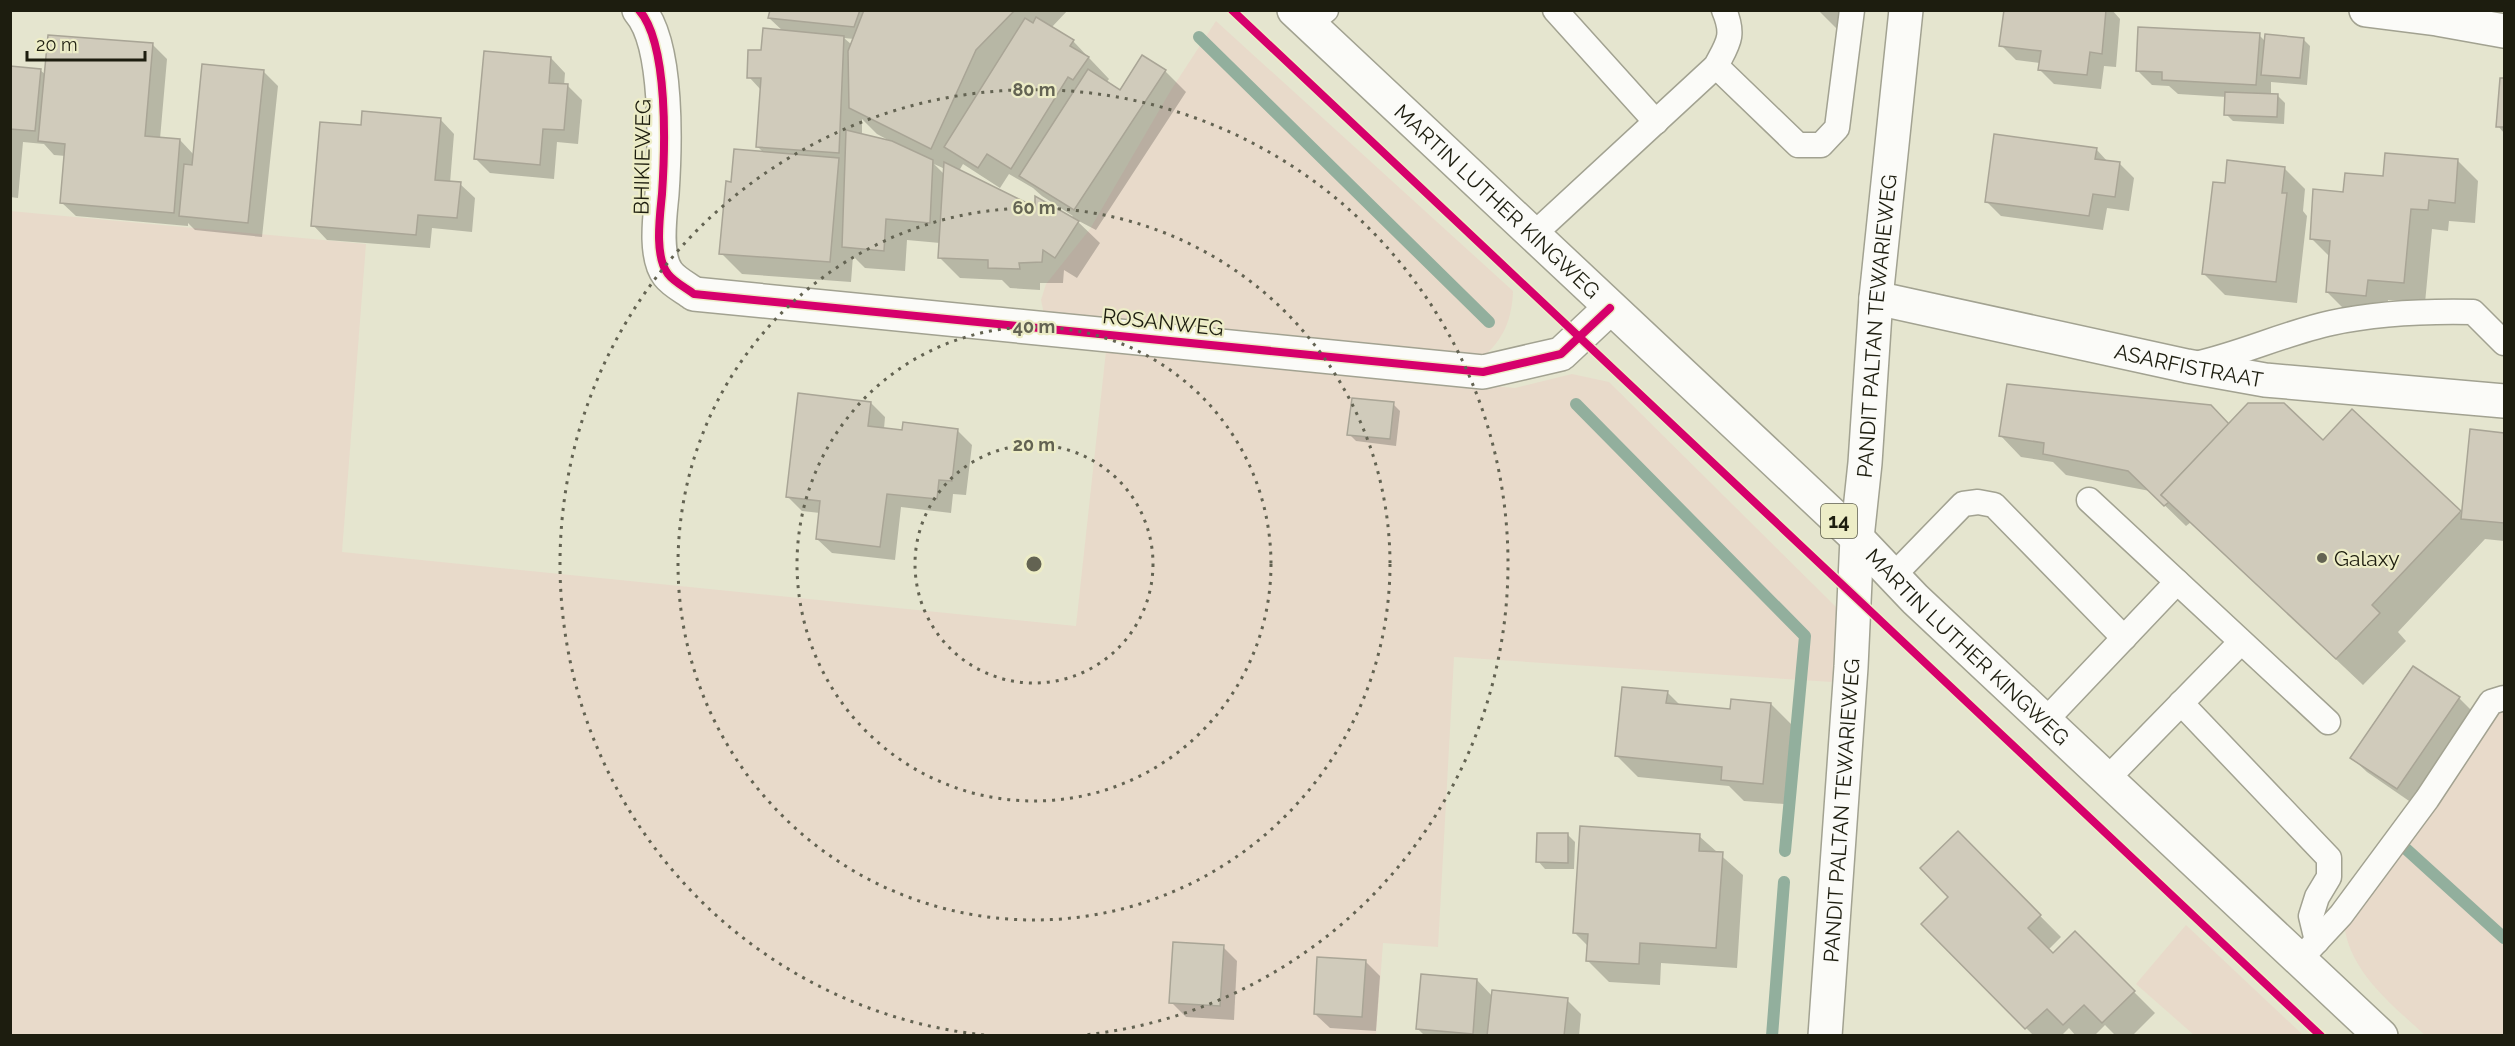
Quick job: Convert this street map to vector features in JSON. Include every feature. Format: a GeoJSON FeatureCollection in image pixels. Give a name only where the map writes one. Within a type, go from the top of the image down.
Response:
{"type":"FeatureCollection","features":[{"type":"Feature","properties":{"kind":"street","name":"BHIKIEWEG"},"geometry":{"type":"LineString","coordinates":[[639,10],[644,16],[657,56],[665,120],[658,240],[668,273],[694,294]]}},
{"type":"Feature","properties":{"kind":"street","name":"PANDIT PALTAN TEWARIEWEG"},"geometry":{"type":"LineString","coordinates":[[1825,1035],[1851,667],[1857,538],[1865,462],[1876,298],[1906,10]]}},
{"type":"Feature","properties":{"kind":"street"},"geometry":{"type":"LineString","coordinates":[[2366,10],[2438,19],[2505,31]]}},
{"type":"Feature","properties":{"kind":"street","name":"MARTIN LUTHER KINGWEG"},"geometry":{"type":"LineString","coordinates":[[1310,15],[1533,235],[1857,538],[1893,576],[2045,721],[2107,779],[2308,950],[2381,1035]]}},
{"type":"Feature","properties":{"kind":"street","name":"ROSANWEG"},"geometry":{"type":"LineString","coordinates":[[694,294],[1483,372],[1561,354],[1610,308]]}},
{"type":"Feature","properties":{"kind":"street","name":"ASARFISTRAAT"},"geometry":{"type":"LineString","coordinates":[[1876,298],[2187,366],[2265,380],[2505,400]]}},
{"type":"Feature","properties":{"kind":"lane"},"geometry":{"type":"LineString","coordinates":[[1555,10],[1656,122]]}},
{"type":"Feature","properties":{"kind":"lane"},"geometry":{"type":"LineString","coordinates":[[1533,235],[1716,66],[1729,40],[1731,26],[1724,10]]}},
{"type":"Feature","properties":{"kind":"lane"},"geometry":{"type":"LineString","coordinates":[[1716,66],[1798,145],[1821,145],[1837,128],[1852,10]]}},
{"type":"Feature","properties":{"kind":"lane"},"geometry":{"type":"LineString","coordinates":[[2187,366],[2223,358],[2271,340],[2332,322],[2406,313],[2473,312],[2505,343]]}},
{"type":"Feature","properties":{"kind":"lane"},"geometry":{"type":"LineString","coordinates":[[2089,500],[2328,722]]}},
{"type":"Feature","properties":{"kind":"lane"},"geometry":{"type":"LineString","coordinates":[[1893,576],[1963,504],[1978,502],[1994,505],[2124,638]]}},
{"type":"Feature","properties":{"kind":"lane"},"geometry":{"type":"LineString","coordinates":[[2045,721],[2177,582]]}},
{"type":"Feature","properties":{"kind":"lane"},"geometry":{"type":"LineString","coordinates":[[2107,779],[2241,642]]}},
{"type":"Feature","properties":{"kind":"lane"},"geometry":{"type":"LineString","coordinates":[[2308,950],[2342,915],[2427,799],[2491,702],[2505,698]]}},
{"type":"Feature","properties":{"kind":"lane"},"geometry":{"type":"LineString","coordinates":[[2181,703],[2329,858],[2329,877],[2317,897],[2311,916],[2308,950]]}},
{"type":"Feature","properties":{"kind":"shaded area"},"geometry":{"type":"Polygon","coordinates":[[[1216,21],[1513,291],[1511,311],[1505,328],[1490,351],[1482,358],[1044,314],[1041,300],[1046,284],[1090,229],[1171,90],[1216,21]]]}},
{"type":"Feature","properties":{"kind":"shaded area"},"geometry":{"type":"Polygon","coordinates":[[[10,211],[366,244],[342,552],[1076,626],[1106,351],[1515,388],[1572,374],[1609,382],[1841,612],[1832,682],[1454,657],[1438,947],[1383,943],[1376,1035],[11,1035],[10,211]]]}},
{"type":"Feature","properties":{"kind":"shaded area"},"geometry":{"type":"Polygon","coordinates":[[[2504,704],[2504,1035],[2425,1035],[2382,995],[2358,965],[2345,930],[2344,910],[2504,704]]]}},
{"type":"Feature","properties":{"kind":"shaded area"},"geometry":{"type":"Polygon","coordinates":[[[2186,925],[2303,1035],[2194,1035],[2136,984],[2186,925]]]}},
{"type":"Feature","properties":{"kind":"building"},"geometry":{"type":"Polygon","coordinates":[[[770,10],[860,10],[854,27],[768,18],[770,10]]]}},
{"type":"Feature","properties":{"kind":"building"},"geometry":{"type":"Polygon","coordinates":[[[864,10],[1015,10],[976,50],[931,149],[849,108],[848,51],[864,10]]]}},
{"type":"Feature","properties":{"kind":"building"},"geometry":{"type":"Polygon","coordinates":[[[2004,10],[2106,10],[2102,54],[2090,52],[2087,75],[2038,70],[2041,51],[1999,46],[2004,10]]]}},
{"type":"Feature","properties":{"kind":"building"},"geometry":{"type":"Polygon","coordinates":[[[1036,17],[1074,40],[1070,46],[1089,57],[1073,80],[1068,77],[1011,169],[987,154],[978,168],[944,147],[1025,18],[1033,23],[1036,17]]]}},
{"type":"Feature","properties":{"kind":"building"},"geometry":{"type":"Polygon","coordinates":[[[2138,27],[2260,33],[2256,85],[2162,80],[2162,72],[2136,71],[2138,27]]]}},
{"type":"Feature","properties":{"kind":"building"},"geometry":{"type":"Polygon","coordinates":[[[763,28],[844,36],[839,153],[756,147],[761,78],[747,78],[748,50],[761,50],[763,28]]]}},
{"type":"Feature","properties":{"kind":"building"},"geometry":{"type":"Polygon","coordinates":[[[2265,34],[2304,38],[2300,78],[2261,75],[2265,34]]]}},
{"type":"Feature","properties":{"kind":"building"},"geometry":{"type":"Polygon","coordinates":[[[48,35],[153,43],[145,136],[180,139],[174,213],[60,203],[65,144],[38,141],[48,35]]]}},
{"type":"Feature","properties":{"kind":"building"},"geometry":{"type":"Polygon","coordinates":[[[484,51],[551,57],[549,83],[568,84],[564,130],[543,129],[540,165],[474,159],[484,51]]]}},
{"type":"Feature","properties":{"kind":"building"},"geometry":{"type":"Polygon","coordinates":[[[1142,55],[1166,70],[1074,210],[1019,176],[1088,69],[1120,90],[1142,55]]]}},
{"type":"Feature","properties":{"kind":"building"},"geometry":{"type":"Polygon","coordinates":[[[202,64],[264,70],[248,223],[179,216],[184,164],[192,165],[202,64]]]}},
{"type":"Feature","properties":{"kind":"building"},"geometry":{"type":"Polygon","coordinates":[[[10,66],[41,69],[35,131],[10,129],[10,66]]]}},
{"type":"Feature","properties":{"kind":"building"},"geometry":{"type":"Polygon","coordinates":[[[2500,78],[2504,78],[2504,127],[2496,127],[2500,78]]]}},
{"type":"Feature","properties":{"kind":"building"},"geometry":{"type":"Polygon","coordinates":[[[2225,92],[2278,94],[2277,117],[2224,115],[2225,92]]]}},
{"type":"Feature","properties":{"kind":"building"},"geometry":{"type":"Polygon","coordinates":[[[362,111],[441,118],[435,180],[461,182],[457,218],[418,215],[416,235],[311,226],[320,122],[361,125],[362,111]]]}},
{"type":"Feature","properties":{"kind":"building"},"geometry":{"type":"Polygon","coordinates":[[[846,130],[892,141],[933,160],[930,223],[886,219],[884,251],[842,247],[846,130]]]}},
{"type":"Feature","properties":{"kind":"building"},"geometry":{"type":"Polygon","coordinates":[[[1994,134],[2097,148],[2095,159],[2120,162],[2115,197],[2093,194],[2089,216],[1985,202],[1994,134]]]}},
{"type":"Feature","properties":{"kind":"building"},"geometry":{"type":"Polygon","coordinates":[[[734,149],[839,158],[830,262],[719,254],[726,181],[731,182],[734,149]]]}},
{"type":"Feature","properties":{"kind":"building"},"geometry":{"type":"Polygon","coordinates":[[[2385,153],[2458,159],[2455,203],[2429,200],[2428,210],[2411,209],[2404,283],[2368,280],[2366,296],[2326,292],[2330,241],[2310,239],[2313,189],[2343,192],[2345,173],[2383,176],[2385,153]]]}},
{"type":"Feature","properties":{"kind":"building"},"geometry":{"type":"Polygon","coordinates":[[[2227,160],[2285,167],[2282,193],[2287,193],[2276,282],[2202,274],[2213,182],[2225,183],[2227,160]]]}},
{"type":"Feature","properties":{"kind":"building"},"geometry":{"type":"Polygon","coordinates":[[[944,162],[1035,207],[1035,196],[1079,221],[1055,258],[1043,250],[1042,262],[1019,263],[1020,269],[988,268],[988,260],[938,258],[944,162]]]}},
{"type":"Feature","properties":{"kind":"building"},"geometry":{"type":"Polygon","coordinates":[[[2007,384],[2211,405],[2229,424],[2161,495],[2169,502],[2164,506],[2128,471],[2043,454],[2044,443],[1999,436],[2007,384]]]}},
{"type":"Feature","properties":{"kind":"building"},"geometry":{"type":"Polygon","coordinates":[[[798,393],[871,402],[868,426],[902,430],[903,422],[958,429],[952,481],[939,480],[937,499],[887,494],[880,547],[816,539],[820,501],[786,497],[798,393]]]}},
{"type":"Feature","properties":{"kind":"building"},"geometry":{"type":"Polygon","coordinates":[[[1352,398],[1394,402],[1390,439],[1347,435],[1352,398]]]}},
{"type":"Feature","properties":{"kind":"building","name":"Galaxy"},"geometry":{"type":"Polygon","coordinates":[[[2248,403],[2284,403],[2323,440],[2352,409],[2461,511],[2372,605],[2380,613],[2336,659],[2161,495],[2248,403]]]}},
{"type":"Feature","properties":{"kind":"building"},"geometry":{"type":"Polygon","coordinates":[[[2470,429],[2504,433],[2504,523],[2461,519],[2470,429]]]}},
{"type":"Feature","properties":{"kind":"building"},"geometry":{"type":"Polygon","coordinates":[[[2413,666],[2460,697],[2397,789],[2350,758],[2413,666]]]}},
{"type":"Feature","properties":{"kind":"building"},"geometry":{"type":"Polygon","coordinates":[[[1622,687],[1668,691],[1666,703],[1730,709],[1731,699],[1771,703],[1763,784],[1721,780],[1722,767],[1615,756],[1622,687]]]}},
{"type":"Feature","properties":{"kind":"building"},"geometry":{"type":"Polygon","coordinates":[[[1580,826],[1700,834],[1699,851],[1723,852],[1716,948],[1640,943],[1639,964],[1586,961],[1588,934],[1573,933],[1580,826]]]}},
{"type":"Feature","properties":{"kind":"building"},"geometry":{"type":"Polygon","coordinates":[[[1958,831],[2041,915],[2028,928],[2053,953],[2075,931],[2135,991],[2102,1023],[2084,1005],[2063,1025],[2047,1009],[2025,1029],[1921,924],[1948,897],[1920,868],[1958,831]]]}},
{"type":"Feature","properties":{"kind":"building"},"geometry":{"type":"Polygon","coordinates":[[[1537,833],[1568,833],[1568,863],[1536,862],[1537,833]]]}},
{"type":"Feature","properties":{"kind":"building"},"geometry":{"type":"Polygon","coordinates":[[[1173,942],[1224,945],[1220,1006],[1169,1003],[1173,942]]]}},
{"type":"Feature","properties":{"kind":"building"},"geometry":{"type":"Polygon","coordinates":[[[1317,957],[1366,960],[1362,1017],[1314,1014],[1317,957]]]}},
{"type":"Feature","properties":{"kind":"building"},"geometry":{"type":"Polygon","coordinates":[[[1421,974],[1477,979],[1473,1034],[1416,1029],[1421,974]]]}},
{"type":"Feature","properties":{"kind":"building"},"geometry":{"type":"Polygon","coordinates":[[[1492,990],[1568,998],[1564,1036],[1487,1036],[1492,990]]]}},
{"type":"Feature","properties":{"kind":"waterway"},"geometry":{"type":"LineString","coordinates":[[1199,37],[1489,322]]}},
{"type":"Feature","properties":{"kind":"waterway"},"geometry":{"type":"LineString","coordinates":[[1576,404],[1805,636],[1785,851]]}},
{"type":"Feature","properties":{"kind":"waterway"},"geometry":{"type":"LineString","coordinates":[[2405,848],[2504,938]]}},
{"type":"Feature","properties":{"kind":"waterway"},"geometry":{"type":"LineString","coordinates":[[1772,1036],[1784,882]]}},
{"type":"Feature","properties":{"kind":"cycle path"},"geometry":{"type":"LineString","coordinates":[[639,10],[649,26],[656,47],[663,98],[664,151],[659,235],[661,257],[668,274],[694,294],[1483,372],[1561,354],[1610,308]]}},
{"type":"Feature","properties":{"kind":"cycle path"},"geometry":{"type":"LineString","coordinates":[[1232,10],[2321,1036]]}},
{"type":"Feature","properties":{"kind":"place","name":"Galaxy"},"geometry":{"type":"Point","coordinates":[2322,558]}}]}
